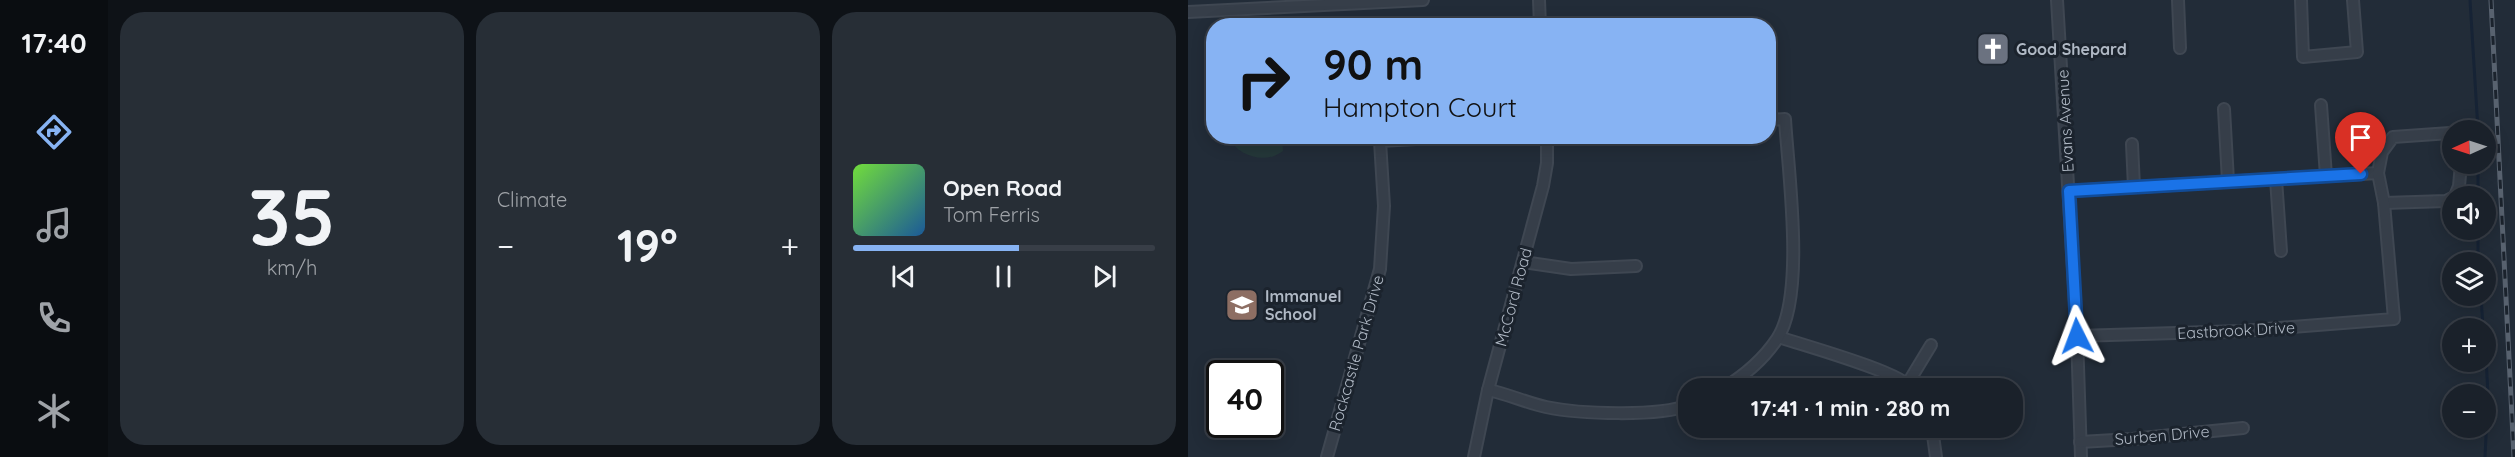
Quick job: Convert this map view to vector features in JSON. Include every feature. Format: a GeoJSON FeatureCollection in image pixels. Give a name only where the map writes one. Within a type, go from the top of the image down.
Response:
{"type":"FeatureCollection","features":[{"type":"Feature","properties":{"kind":"street"},"geometry":{"type":"LineString","coordinates":[[1188,12],[1423,0]]}},
{"type":"Feature","properties":{"kind":"street"},"geometry":{"type":"LineString","coordinates":[[1539,0],[1540,18]]}},
{"type":"Feature","properties":{"kind":"street","name":"Evans Avenue"},"geometry":{"type":"LineString","coordinates":[[2057,0],[2077,336],[2081,457]]}},
{"type":"Feature","properties":{"kind":"street"},"geometry":{"type":"LineString","coordinates":[[2178,0],[2180,48]]}},
{"type":"Feature","properties":{"kind":"street"},"geometry":{"type":"LineString","coordinates":[[2301,0],[2303,57],[2357,51],[2354,0]]}},
{"type":"Feature","properties":{"kind":"street"},"geometry":{"type":"LineString","coordinates":[[2321,105],[2326,176]]}},
{"type":"Feature","properties":{"kind":"street"},"geometry":{"type":"LineString","coordinates":[[2224,109],[2228,181]]}},
{"type":"Feature","properties":{"kind":"street"},"geometry":{"type":"LineString","coordinates":[[1739,378],[1750,371],[1779,337],[1789,304],[1794,263],[1785,119],[1776,120]]}},
{"type":"Feature","properties":{"kind":"street"},"geometry":{"type":"LineString","coordinates":[[2442,134],[2393,137],[2382,152],[2379,172],[2384,203],[2442,201]]}},
{"type":"Feature","properties":{"kind":"street","name":"Rockcastle Park Drive"},"geometry":{"type":"LineString","coordinates":[[1327,457],[1380,269],[1384,206],[1380,144]]}},
{"type":"Feature","properties":{"kind":"street","name":"McCord Road"},"geometry":{"type":"LineString","coordinates":[[1474,457],[1488,390],[1543,186],[1547,163],[1547,144]]}},
{"type":"Feature","properties":{"kind":"street"},"geometry":{"type":"LineString","coordinates":[[2132,144],[2134,187]]}},
{"type":"Feature","properties":{"kind":"street"},"geometry":{"type":"LineString","coordinates":[[2069,191],[2379,172]]}},
{"type":"Feature","properties":{"kind":"street"},"geometry":{"type":"LineString","coordinates":[[2276,178],[2281,251]]}},
{"type":"Feature","properties":{"kind":"street","name":"Eastbrook Drive"},"geometry":{"type":"LineString","coordinates":[[2077,336],[2242,331],[2394,319],[2384,203]]}},
{"type":"Feature","properties":{"kind":"street"},"geometry":{"type":"LineString","coordinates":[[1523,262],[1571,269],[1636,266]]}},
{"type":"Feature","properties":{"kind":"street"},"geometry":{"type":"LineString","coordinates":[[1779,337],[1878,369],[1895,378]]}},
{"type":"Feature","properties":{"kind":"street"},"geometry":{"type":"LineString","coordinates":[[1914,378],[1931,345]]}},
{"type":"Feature","properties":{"kind":"street"},"geometry":{"type":"LineString","coordinates":[[1488,390],[1544,407],[1576,412],[1618,413],[1678,409]]}},
{"type":"Feature","properties":{"kind":"street","name":"Surben Drive"},"geometry":{"type":"LineString","coordinates":[[2080,442],[2243,428]]}},
{"type":"Feature","properties":{"kind":"street"},"geometry":{"type":"LineString","coordinates":[[1933,438],[1936,457]]}},
{"type":"Feature","properties":{"kind":"shaded area"},"geometry":{"type":"Polygon","coordinates":[[[1232,144],[1282,144],[1283,151],[1260,158],[1232,144]]]}},
{"type":"Feature","properties":{"kind":"waterway"},"geometry":{"type":"LineString","coordinates":[[2470,0],[2477,120]]}},
{"type":"Feature","properties":{"kind":"waterway"},"geometry":{"type":"LineString","coordinates":[[2478,174],[2478,186]]}},
{"type":"Feature","properties":{"kind":"waterway"},"geometry":{"type":"LineString","coordinates":[[2478,240],[2478,252]]}},
{"type":"Feature","properties":{"kind":"waterway"},"geometry":{"type":"LineString","coordinates":[[2482,306],[2482,318]]}},
{"type":"Feature","properties":{"kind":"waterway"},"geometry":{"type":"LineString","coordinates":[[2485,457],[2487,372]]}},
{"type":"Feature","properties":{"kind":"railway"},"geometry":{"type":"LineString","coordinates":[[2491,0],[2514,457]]}},
{"type":"Feature","properties":{"kind":"place","name":"Good Shepard"},"geometry":{"type":"Point","coordinates":[1993,49]}},
{"type":"Feature","properties":{"kind":"place","name":"Immanuel School"},"geometry":{"type":"Point","coordinates":[1242,305]}},
{"type":"Feature","properties":{"kind":"route"},"geometry":{"type":"LineString","coordinates":[[2077,336],[2069,191],[2361,174]]}}]}
